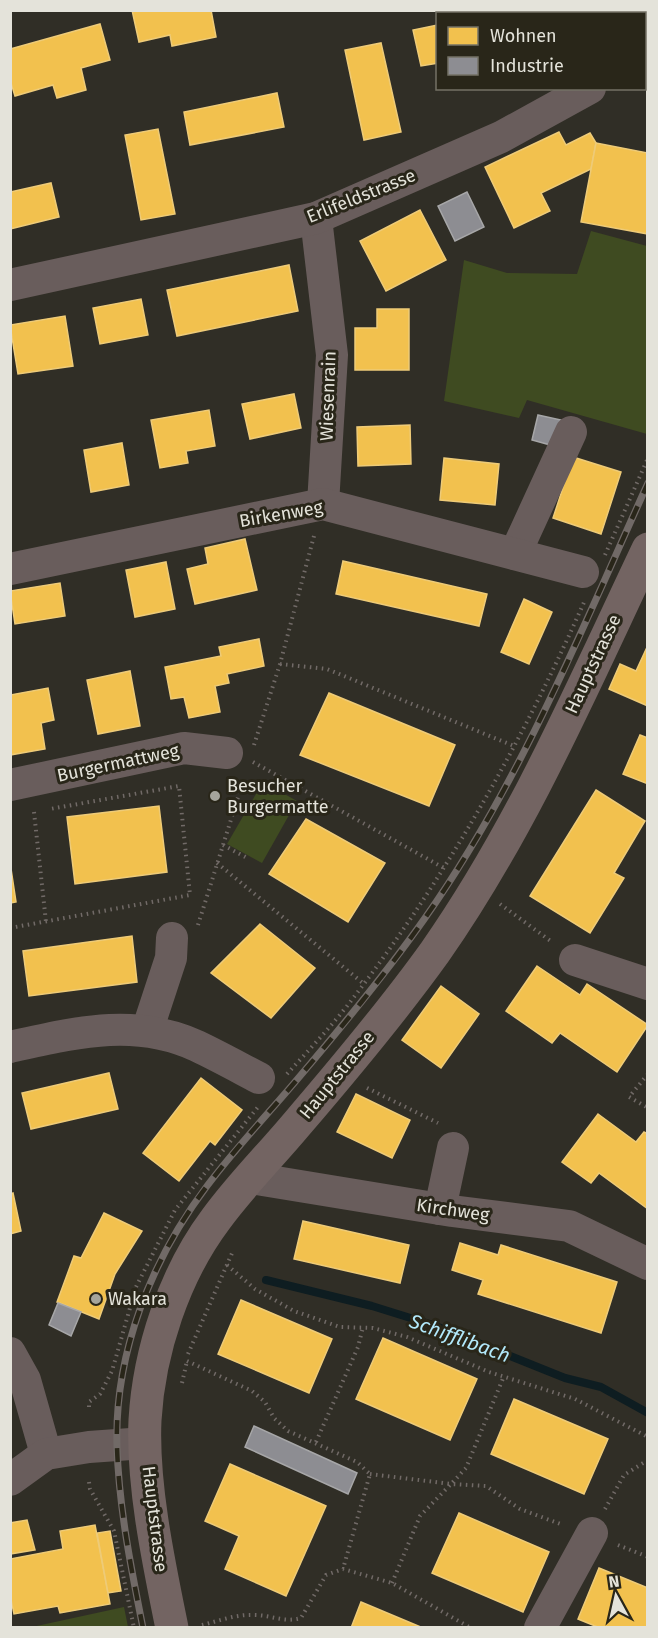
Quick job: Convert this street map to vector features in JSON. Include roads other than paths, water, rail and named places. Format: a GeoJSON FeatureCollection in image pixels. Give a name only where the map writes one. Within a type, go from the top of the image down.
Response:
{"type":"FeatureCollection","features":[{"type":"Feature","properties":{"kind":"main road","name":"Hauptstrasse"},"geometry":{"type":"LineString","coordinates":[[172,1628],[156,1548],[145,1443],[155,1351],[174,1296],[215,1219],[339,1075],[433,954],[477,888],[568,717],[648,549]]}},
{"type":"Feature","properties":{"kind":"street","name":"Erlifeldstrasse"},"geometry":{"type":"LineString","coordinates":[[10,285],[316,218],[501,137],[588,90]]}},
{"type":"Feature","properties":{"kind":"street","name":"Wiesenrain"},"geometry":{"type":"LineString","coordinates":[[316,218],[332,355],[323,504]]}},
{"type":"Feature","properties":{"kind":"street"},"geometry":{"type":"LineString","coordinates":[[515,554],[571,432]]}},
{"type":"Feature","properties":{"kind":"street","name":"Birkenweg"},"geometry":{"type":"LineString","coordinates":[[10,569],[323,504],[515,554],[590,578]]}},
{"type":"Feature","properties":{"kind":"street","name":"Burgermattweg"},"geometry":{"type":"LineString","coordinates":[[10,785],[184,748],[238,757]]}},
{"type":"Feature","properties":{"kind":"street"},"geometry":{"type":"LineString","coordinates":[[147,1031],[171,958],[184,935]]}},
{"type":"Feature","properties":{"kind":"street"},"geometry":{"type":"LineString","coordinates":[[575,960],[648,984]]}},
{"type":"Feature","properties":{"kind":"street"},"geometry":{"type":"LineString","coordinates":[[10,1047],[95,1029],[122,1028],[147,1031],[196,1045],[267,1087]]}},
{"type":"Feature","properties":{"kind":"street"},"geometry":{"type":"LineString","coordinates":[[440,1209],[453,1148]]}},
{"type":"Feature","properties":{"kind":"street","name":"Kirchweg"},"geometry":{"type":"LineString","coordinates":[[251,1178],[440,1209],[569,1226],[648,1264]]}},
{"type":"Feature","properties":{"kind":"street"},"geometry":{"type":"LineString","coordinates":[[10,1353],[25,1380],[46,1454]]}},
{"type":"Feature","properties":{"kind":"street"},"geometry":{"type":"LineString","coordinates":[[10,1480],[46,1454],[90,1447],[145,1443]]}},
{"type":"Feature","properties":{"kind":"street"},"geometry":{"type":"LineString","coordinates":[[540,1628],[591,1533]]}},
{"type":"Feature","properties":{"kind":"waterway","name":"Schifflibach"},"geometry":{"type":"LineString","coordinates":[[266,1280],[372,1306],[433,1325],[565,1378],[601,1387],[648,1413]]}},
{"type":"Feature","properties":{"kind":"railway"},"geometry":{"type":"LineString","coordinates":[[143,1628],[123,1515],[117,1447],[122,1377],[129,1343],[153,1277],[169,1245],[207,1186],[378,981],[425,918],[459,867],[490,815],[547,706],[648,483]]}},
{"type":"Feature","properties":{"kind":"place","name":"Besucher Burgermatte"},"geometry":{"type":"Point","coordinates":[215,796]}},
{"type":"Feature","properties":{"kind":"place","name":"Wakara"},"geometry":{"type":"Point","coordinates":[96,1299]}}]}
